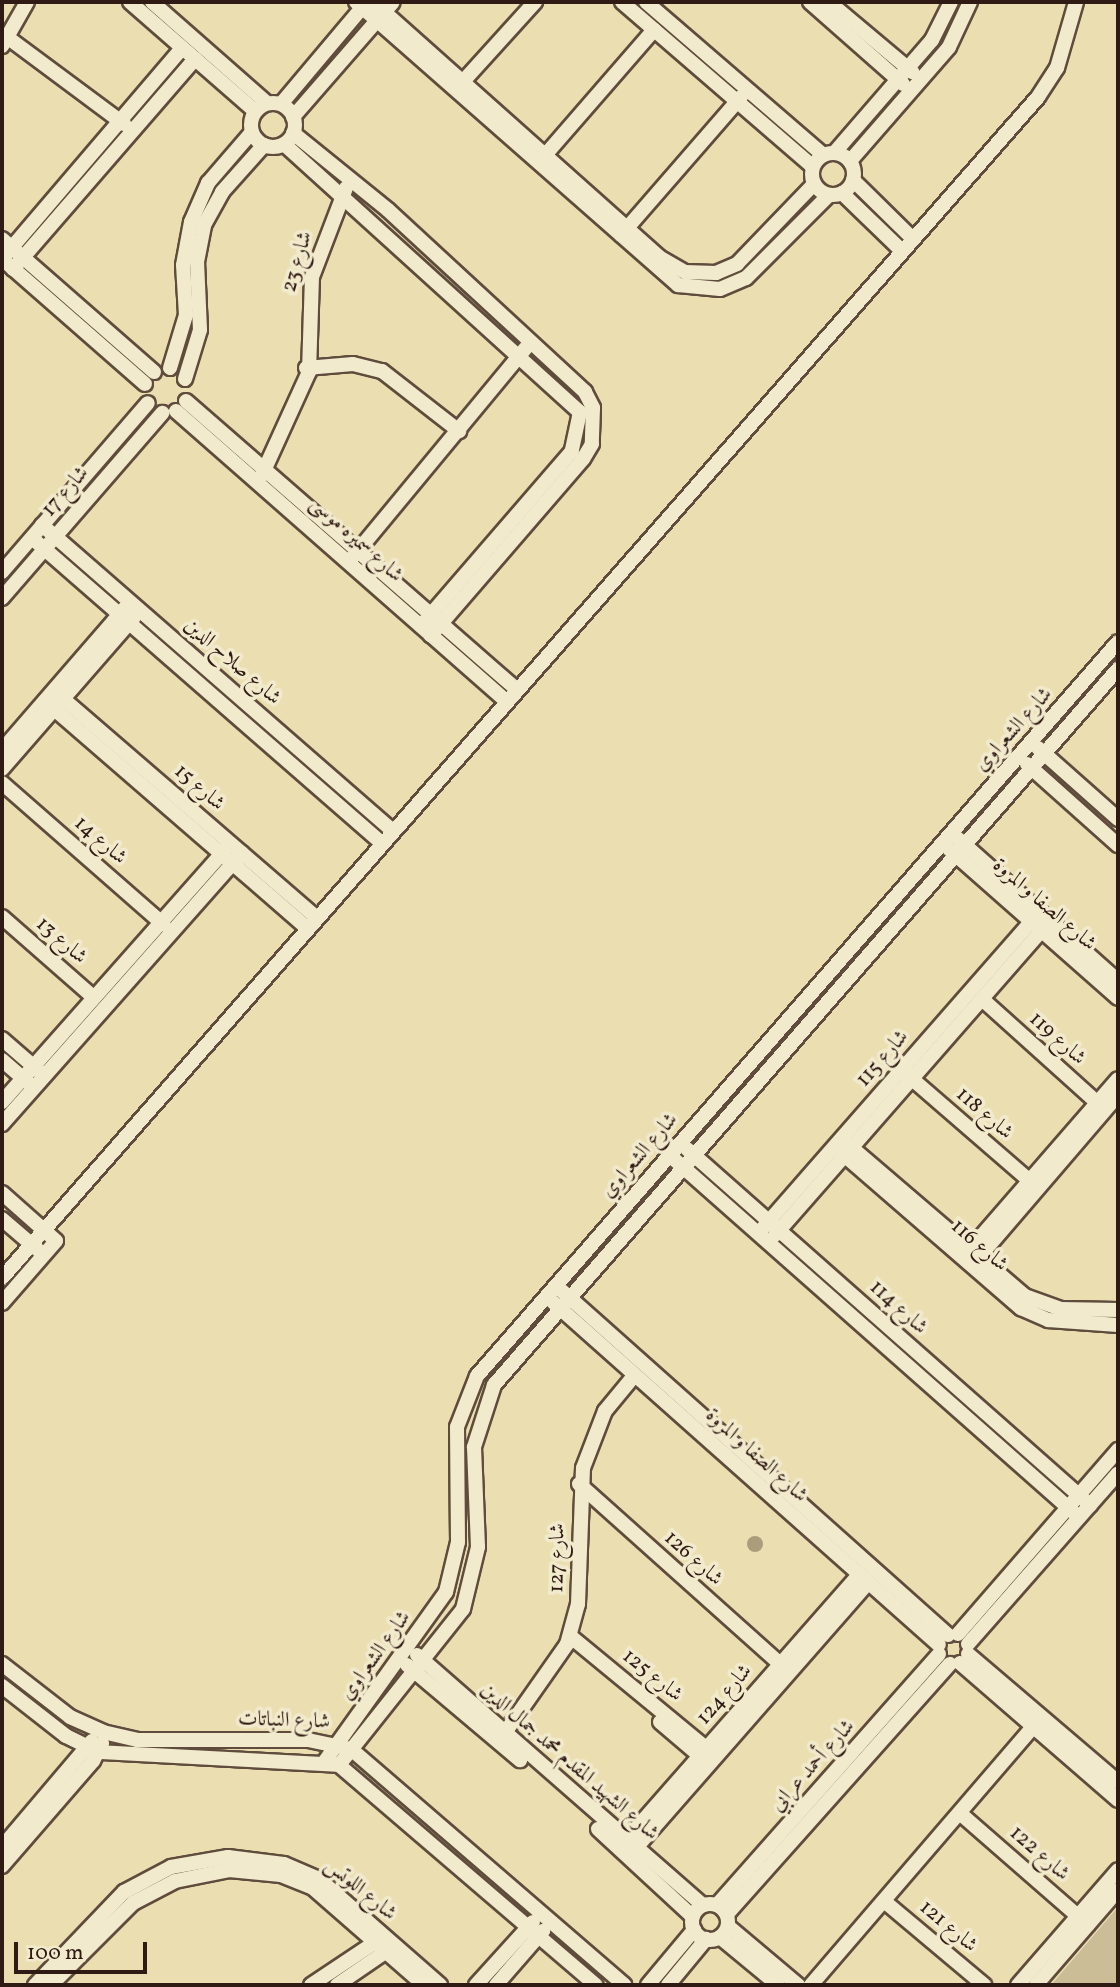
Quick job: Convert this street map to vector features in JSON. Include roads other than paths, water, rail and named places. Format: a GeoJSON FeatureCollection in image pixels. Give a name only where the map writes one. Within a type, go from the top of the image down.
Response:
{"type":"FeatureCollection","features":[{"type":"Feature","properties":{"kind":"street"},"geometry":{"type":"LineString","coordinates":[[27,2],[4,42],[123,124]]}},
{"type":"Feature","properties":{"kind":"street"},"geometry":{"type":"LineString","coordinates":[[130,2],[194,59],[268,106],[293,117]]}},
{"type":"Feature","properties":{"kind":"street"},"geometry":{"type":"LineString","coordinates":[[152,2],[268,106]]}},
{"type":"Feature","properties":{"kind":"street"},"geometry":{"type":"LineString","coordinates":[[459,86],[535,2]]}},
{"type":"Feature","properties":{"kind":"street"},"geometry":{"type":"LineString","coordinates":[[646,2],[747,91],[829,154],[850,161]]}},
{"type":"Feature","properties":{"kind":"street"},"geometry":{"type":"LineString","coordinates":[[810,2],[917,85]]}},
{"type":"Feature","properties":{"kind":"street"},"geometry":{"type":"LineString","coordinates":[[829,2],[902,74]]}},
{"type":"Feature","properties":{"kind":"street"},"geometry":{"type":"LineString","coordinates":[[813,167],[829,154],[902,74],[951,2]]}},
{"type":"Feature","properties":{"kind":"street"},"geometry":{"type":"LineString","coordinates":[[850,161],[949,47],[970,2]]}},
{"type":"Feature","properties":{"kind":"street"},"geometry":{"type":"LineString","coordinates":[[2,1278],[1038,97],[1057,68],[1076,2]]}},
{"type":"Feature","properties":{"kind":"street"},"geometry":{"type":"LineString","coordinates":[[623,233],[671,266],[716,273],[747,256],[814,184],[813,167],[624,3]]}},
{"type":"Feature","properties":{"kind":"street"},"geometry":{"type":"LineString","coordinates":[[149,378],[170,368],[186,314],[183,265],[191,222],[208,183],[252,132],[268,106],[373,7]]}},
{"type":"Feature","properties":{"kind":"street"},"geometry":{"type":"LineString","coordinates":[[373,7],[678,285],[720,289],[755,270],[853,180]]}},
{"type":"Feature","properties":{"kind":"street"},"geometry":{"type":"LineString","coordinates":[[288,138],[293,117],[373,7]]}},
{"type":"Feature","properties":{"kind":"street"},"geometry":{"type":"LineString","coordinates":[[541,160],[654,30]]}},
{"type":"Feature","properties":{"kind":"street"},"geometry":{"type":"LineString","coordinates":[[18,263],[86,181],[123,124],[182,48]]}},
{"type":"Feature","properties":{"kind":"street"},"geometry":{"type":"LineString","coordinates":[[149,378],[4,251],[74,171],[194,59]]}},
{"type":"Feature","properties":{"kind":"street"},"geometry":{"type":"LineString","coordinates":[[623,233],[747,91]]}},
{"type":"Feature","properties":{"kind":"street"},"geometry":{"type":"LineString","coordinates":[[252,132],[264,145]]}},
{"type":"Feature","properties":{"kind":"street"},"geometry":{"type":"LineString","coordinates":[[288,138],[343,196],[529,351],[585,392],[593,408],[592,444],[431,625]]}},
{"type":"Feature","properties":{"kind":"street"},"geometry":{"type":"LineString","coordinates":[[175,408],[200,330],[197,262],[204,225],[222,192],[264,145],[288,138],[351,177],[529,351]]}},
{"type":"Feature","properties":{"kind":"street"},"geometry":{"type":"LineString","coordinates":[[850,161],[853,180],[913,239]]}},
{"type":"Feature","properties":{"kind":"street"},"geometry":{"type":"LineString","coordinates":[[74,171],[86,181]]}},
{"type":"Feature","properties":{"kind":"street","name":"شارع 23"},"geometry":{"type":"LineString","coordinates":[[311,360],[312,277],[351,177]]}},
{"type":"Feature","properties":{"kind":"street"},"geometry":{"type":"LineString","coordinates":[[814,184],[836,194],[902,251]]}},
{"type":"Feature","properties":{"kind":"street"},"geometry":{"type":"LineString","coordinates":[[353,556],[529,351]]}},
{"type":"Feature","properties":{"kind":"street"},"geometry":{"type":"LineString","coordinates":[[259,473],[311,360],[363,366],[391,375],[464,425]]}},
{"type":"Feature","properties":{"kind":"street"},"geometry":{"type":"LineString","coordinates":[[170,368],[185,379]]}},
{"type":"Feature","properties":{"kind":"street"},"geometry":{"type":"LineString","coordinates":[[148,403],[149,378]]}},
{"type":"Feature","properties":{"kind":"street","name":"شارع سميره موسى"},"geometry":{"type":"LineString","coordinates":[[148,403],[175,408],[259,473],[512,696]]}},
{"type":"Feature","properties":{"kind":"street","name":"شارع 17"},"geometry":{"type":"LineString","coordinates":[[2,572],[148,403]]}},
{"type":"Feature","properties":{"kind":"street","name":"شارع 17"},"geometry":{"type":"LineString","coordinates":[[2,598],[175,408]]}},
{"type":"Feature","properties":{"kind":"street","name":"شارع صلاح الدين"},"geometry":{"type":"LineString","coordinates":[[43,525],[393,831]]}},
{"type":"Feature","properties":{"kind":"street","name":"شارع صلاح الدين"},"geometry":{"type":"LineString","coordinates":[[32,538],[382,843]]}},
{"type":"Feature","properties":{"kind":"street"},"geometry":{"type":"LineString","coordinates":[[2,769],[54,700],[135,606]]}},
{"type":"Feature","properties":{"kind":"street","name":"شارع الشعراوي"},"geometry":{"type":"LineString","coordinates":[[332,1763],[446,1592],[456,1559],[456,1448],[466,1398],[492,1356],[552,1291],[679,1142],[1118,642]]}},
{"type":"Feature","properties":{"kind":"street","name":"شارع الشعراوي"},"geometry":{"type":"LineString","coordinates":[[344,1746],[420,1666],[463,1609],[476,1568],[477,1425],[494,1385],[1118,669]]}},
{"type":"Feature","properties":{"kind":"street"},"geometry":{"type":"LineString","coordinates":[[198,683],[209,670]]}},
{"type":"Feature","properties":{"kind":"street"},"geometry":{"type":"LineString","coordinates":[[2,750],[54,700]]}},
{"type":"Feature","properties":{"kind":"street","name":"شارع 15"},"geometry":{"type":"LineString","coordinates":[[54,700],[313,923]]}},
{"type":"Feature","properties":{"kind":"street"},"geometry":{"type":"LineString","coordinates":[[1031,741],[1118,819]]}},
{"type":"Feature","properties":{"kind":"street"},"geometry":{"type":"LineString","coordinates":[[1019,755],[1118,845]]}},
{"type":"Feature","properties":{"kind":"street","name":"شارع 14"},"geometry":{"type":"LineString","coordinates":[[2,783],[165,925]]}},
{"type":"Feature","properties":{"kind":"street","name":"شارع الصفا و المروة"},"geometry":{"type":"LineString","coordinates":[[947,838],[1040,922],[1118,998]]}},
{"type":"Feature","properties":{"kind":"street"},"geometry":{"type":"LineString","coordinates":[[2,1124],[38,1071],[165,925],[232,853]]}},
{"type":"Feature","properties":{"kind":"street","name":"شارع 13"},"geometry":{"type":"LineString","coordinates":[[2,917],[93,997]]}},
{"type":"Feature","properties":{"kind":"street","name":"شارع الصفا و المروة"},"geometry":{"type":"LineString","coordinates":[[1040,922],[1118,981]]}},
{"type":"Feature","properties":{"kind":"street","name":"شارع 115"},"geometry":{"type":"LineString","coordinates":[[843,1147],[911,1079],[982,999],[1040,922]]}},
{"type":"Feature","properties":{"kind":"street","name":"شارع 115"},"geometry":{"type":"LineString","coordinates":[[769,1232],[1040,922]]}},
{"type":"Feature","properties":{"kind":"street"},"geometry":{"type":"LineString","coordinates":[[38,1071],[93,997],[165,925]]}},
{"type":"Feature","properties":{"kind":"street","name":"شارع 119"},"geometry":{"type":"LineString","coordinates":[[982,999],[1101,1106]]}},
{"type":"Feature","properties":{"kind":"street"},"geometry":{"type":"LineString","coordinates":[[2,1039],[38,1071]]}},
{"type":"Feature","properties":{"kind":"street"},"geometry":{"type":"LineString","coordinates":[[2,1060],[28,1083]]}},
{"type":"Feature","properties":{"kind":"street","name":"شارع 118"},"geometry":{"type":"LineString","coordinates":[[911,1079],[1030,1181]]}},
{"type":"Feature","properties":{"kind":"street"},"geometry":{"type":"LineString","coordinates":[[970,1258],[1101,1106],[1118,1079]]}},
{"type":"Feature","properties":{"kind":"street"},"geometry":{"type":"LineString","coordinates":[[2,1102],[28,1083]]}},
{"type":"Feature","properties":{"kind":"street"},"geometry":{"type":"LineString","coordinates":[[970,1258],[1030,1181],[1101,1106],[1118,1095]]}},
{"type":"Feature","properties":{"kind":"street","name":"شارع 114"},"geometry":{"type":"LineString","coordinates":[[679,1142],[769,1232],[946,1389],[1073,1513]]}},
{"type":"Feature","properties":{"kind":"street","name":"شارع 116"},"geometry":{"type":"LineString","coordinates":[[843,1147],[1034,1315],[1118,1325]]}},
{"type":"Feature","properties":{"kind":"street","name":"شارع 114"},"geometry":{"type":"LineString","coordinates":[[669,1155],[769,1232]]}},
{"type":"Feature","properties":{"kind":"street"},"geometry":{"type":"LineString","coordinates":[[2,1193],[56,1241],[2,1303]]}},
{"type":"Feature","properties":{"kind":"street"},"geometry":{"type":"LineString","coordinates":[[2,1219],[43,1255]]}},
{"type":"Feature","properties":{"kind":"street","name":"شارع 116"},"geometry":{"type":"LineString","coordinates":[[970,1258],[1042,1305],[1118,1310]]}},
{"type":"Feature","properties":{"kind":"street","name":"شارع الصفا و المروة"},"geometry":{"type":"LineString","coordinates":[[552,1291],[569,1297],[740,1459],[861,1581],[954,1649]]}},
{"type":"Feature","properties":{"kind":"street","name":"شارع الصفا و المروة"},"geometry":{"type":"LineString","coordinates":[[552,1291],[558,1309],[634,1376],[740,1459],[1037,1723],[1118,1800]]}},
{"type":"Feature","properties":{"kind":"street","name":"شارع 127"},"geometry":{"type":"LineString","coordinates":[[504,1734],[569,1640],[578,1604],[579,1484],[596,1429],[634,1376]]}},
{"type":"Feature","properties":{"kind":"street","name":"شارع 114"},"geometry":{"type":"LineString","coordinates":[[946,1389],[1084,1500]]}},
{"type":"Feature","properties":{"kind":"street","name":"شارع أحمد عرابي"},"geometry":{"type":"LineString","coordinates":[[648,1985],[711,1922],[954,1649],[1084,1500],[1118,1450]]}},
{"type":"Feature","properties":{"kind":"street","name":"شارع أحمد عرابي"},"geometry":{"type":"LineString","coordinates":[[1084,1500],[1118,1473]]}},
{"type":"Feature","properties":{"kind":"street","name":"شارع 126"},"geometry":{"type":"LineString","coordinates":[[579,1484],[780,1664]]}},
{"type":"Feature","properties":{"kind":"street","name":"شارع 124"},"geometry":{"type":"LineString","coordinates":[[630,1845],[703,1752],[780,1664],[861,1581]]}},
{"type":"Feature","properties":{"kind":"street","name":"شارع 124"},"geometry":{"type":"LineString","coordinates":[[630,1845],[861,1581]]}},
{"type":"Feature","properties":{"kind":"street","name":"شارع 125"},"geometry":{"type":"LineString","coordinates":[[569,1640],[703,1752]]}},
{"type":"Feature","properties":{"kind":"street","name":"شارع الشهيد المقدم محمد جمال الدين"},"geometry":{"type":"LineString","coordinates":[[409,1648],[420,1666],[711,1922],[798,1985]]}},
{"type":"Feature","properties":{"kind":"street","name":"شارع الشهيد المقدم محمد جمال الدين"},"geometry":{"type":"LineString","coordinates":[[400,1660],[420,1666],[504,1734],[630,1845],[778,1985]]}},
{"type":"Feature","properties":{"kind":"street","name":"شارع النباتات"},"geometry":{"type":"LineString","coordinates":[[3,1667],[100,1731],[137,1740],[344,1746],[624,1985]]}},
{"type":"Feature","properties":{"kind":"street"},"geometry":{"type":"LineString","coordinates":[[2,1686],[93,1750]]}},
{"type":"Feature","properties":{"kind":"street"},"geometry":{"type":"LineString","coordinates":[[811,1985],[961,1815],[1037,1723]]}},
{"type":"Feature","properties":{"kind":"street","name":"شارع الصفا و المروة"},"geometry":{"type":"LineString","coordinates":[[1037,1723],[1118,1782]]}},
{"type":"Feature","properties":{"kind":"street"},"geometry":{"type":"LineString","coordinates":[[2,1866],[93,1750],[100,1731]]}},
{"type":"Feature","properties":{"kind":"street"},"geometry":{"type":"LineString","coordinates":[[2,1847],[93,1750]]}},
{"type":"Feature","properties":{"kind":"street","name":"شارع النباتات"},"geometry":{"type":"LineString","coordinates":[[93,1750],[332,1763],[596,1985]]}},
{"type":"Feature","properties":{"kind":"street","name":"شارع 122"},"geometry":{"type":"LineString","coordinates":[[961,1815],[1083,1920]]}},
{"type":"Feature","properties":{"kind":"street","name":"شارع اللوتس"},"geometry":{"type":"LineString","coordinates":[[35,1985],[124,1892],[171,1867],[209,1858],[257,1858],[302,1870],[385,1944],[424,1985]]}},
{"type":"Feature","properties":{"kind":"street","name":"شارع اللوتس"},"geometry":{"type":"LineString","coordinates":[[51,1985],[133,1903],[167,1884],[211,1872],[247,1870],[298,1880],[440,1985]]}},
{"type":"Feature","properties":{"kind":"street"},"geometry":{"type":"LineString","coordinates":[[1036,1985],[1118,1870]]}},
{"type":"Feature","properties":{"kind":"street"},"geometry":{"type":"LineString","coordinates":[[1018,1985],[1083,1920],[1118,1890]]}},
{"type":"Feature","properties":{"kind":"street","name":"شارع 121"},"geometry":{"type":"LineString","coordinates":[[884,1901],[984,1985]]}},
{"type":"Feature","properties":{"kind":"street"},"geometry":{"type":"LineString","coordinates":[[496,1985],[546,1917]]}},
{"type":"Feature","properties":{"kind":"street","name":"شارع أحمد عرابي"},"geometry":{"type":"LineString","coordinates":[[668,1985],[711,1922]]}},
{"type":"Feature","properties":{"kind":"street"},"geometry":{"type":"LineString","coordinates":[[476,1985],[533,1932]]}},
{"type":"Feature","properties":{"kind":"street"},"geometry":{"type":"LineString","coordinates":[[311,1985],[385,1944]]}},
{"type":"Feature","properties":{"kind":"street"},"geometry":{"type":"LineString","coordinates":[[337,1985],[385,1944]]}}]}
